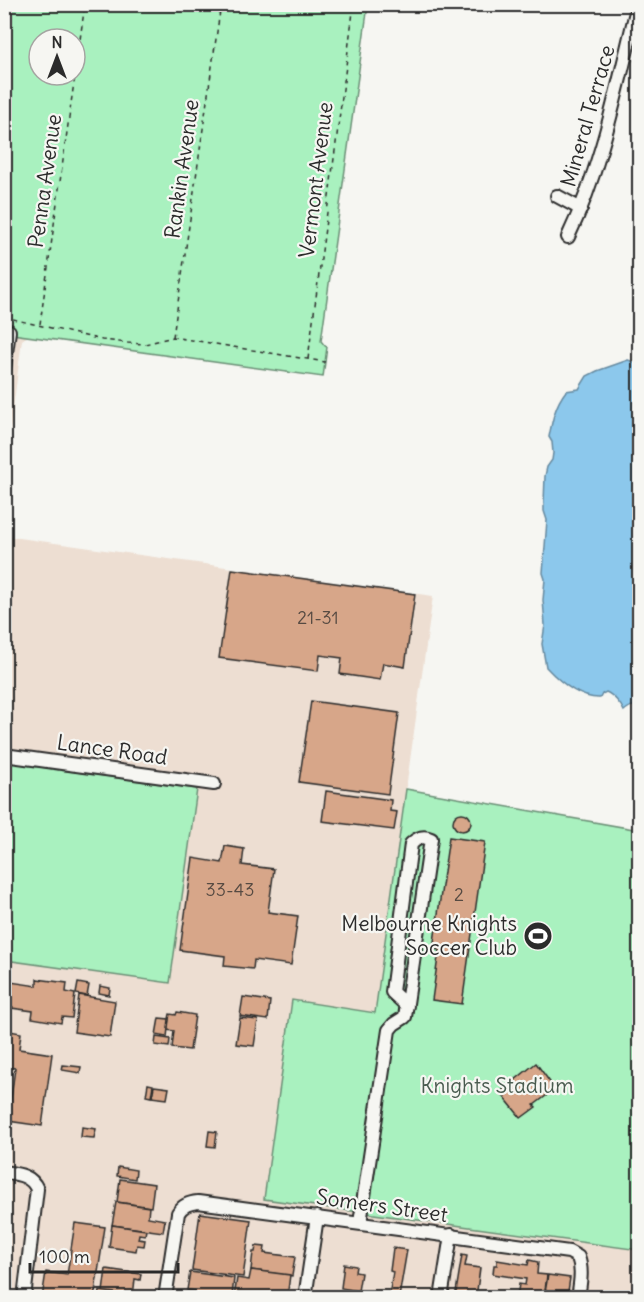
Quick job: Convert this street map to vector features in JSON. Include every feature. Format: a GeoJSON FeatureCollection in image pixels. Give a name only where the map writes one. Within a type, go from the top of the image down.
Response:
{"type":"FeatureCollection","features":[{"type":"Feature","properties":{"kind":"street","name":"Mineral Terrace"},"geometry":{"type":"LineString","coordinates":[[568,237],[595,172],[638,4]]}},
{"type":"Feature","properties":{"kind":"street"},"geometry":{"type":"LineString","coordinates":[[557,196],[581,209]]}},
{"type":"Feature","properties":{"kind":"street"},"geometry":{"type":"LineString","coordinates":[[4,368],[9,331]]}},
{"type":"Feature","properties":{"kind":"street","name":"Lance Road"},"geometry":{"type":"LineString","coordinates":[[4,755],[214,784]]}},
{"type":"Feature","properties":{"kind":"street"},"geometry":{"type":"LineString","coordinates":[[360,1223],[389,1030],[405,1017],[407,1006],[431,839],[426,837],[417,838],[411,844],[392,992],[407,1006]]}},
{"type":"Feature","properties":{"kind":"street"},"geometry":{"type":"LineString","coordinates":[[4,1172],[21,1174],[29,1178],[38,1189],[24,1298]]}},
{"type":"Feature","properties":{"kind":"street","name":"Somers Street"},"geometry":{"type":"LineString","coordinates":[[165,1298],[176,1222],[181,1208],[198,1202],[569,1252],[578,1257],[582,1270],[578,1298]]}},
{"type":"Feature","properties":{"kind":"street"},"geometry":{"type":"LineString","coordinates":[[305,1298],[317,1217]]}},
{"type":"Feature","properties":{"kind":"street"},"geometry":{"type":"LineString","coordinates":[[441,1298],[451,1235]]}},
{"type":"Feature","properties":{"kind":"path","name":"Penna Avenue"},"geometry":{"type":"LineString","coordinates":[[40,326],[85,4]]}},
{"type":"Feature","properties":{"kind":"path","name":"Rankin Avenue"},"geometry":{"type":"LineString","coordinates":[[173,337],[221,4]]}},
{"type":"Feature","properties":{"kind":"path","name":"Vermont Avenue"},"geometry":{"type":"LineString","coordinates":[[308,359],[354,4]]}},
{"type":"Feature","properties":{"kind":"path"},"geometry":{"type":"LineString","coordinates":[[4,317],[128,344],[145,344],[173,337],[325,362]]}},
{"type":"Feature","properties":{"kind":"shaded area"},"geometry":{"type":"Polygon","coordinates":[[[5,333],[28,336],[22,340],[5,470],[5,333]]]}},
{"type":"Feature","properties":{"kind":"shaded area"},"geometry":{"type":"Polygon","coordinates":[[[5,536],[433,596],[406,789],[639,830],[639,1297],[5,1298],[5,536]]]}},
{"type":"Feature","properties":{"kind":"green space"},"geometry":{"type":"Polygon","coordinates":[[[5,5],[368,5],[321,341],[327,347],[323,377],[5,333],[5,5]]]}},
{"type":"Feature","properties":{"kind":"green space"},"geometry":{"type":"Polygon","coordinates":[[[5,762],[197,789],[170,983],[5,960],[5,762]]]}},
{"type":"Feature","properties":{"kind":"green space","name":"Knights Stadium"},"geometry":{"type":"Polygon","coordinates":[[[406,789],[639,830],[639,1250],[264,1199],[292,1000],[375,1013],[406,789]]]}},
{"type":"Feature","properties":{"kind":"water"},"geometry":{"type":"Polygon","coordinates":[[[628,360],[640,361],[640,707],[631,706],[624,711],[606,692],[600,698],[592,698],[577,693],[564,684],[546,667],[542,644],[545,625],[543,573],[547,520],[544,511],[545,476],[553,453],[549,437],[554,413],[566,391],[579,389],[587,376],[597,371],[628,360]]]}},
{"type":"Feature","properties":{"kind":"building"},"geometry":{"type":"Polygon","coordinates":[[[232,569],[415,594],[405,667],[383,663],[380,680],[340,674],[342,658],[320,655],[318,671],[219,658],[232,569]]]}},
{"type":"Feature","properties":{"kind":"building"},"geometry":{"type":"Polygon","coordinates":[[[311,701],[399,713],[388,794],[299,782],[311,701]]]}},
{"type":"Feature","properties":{"kind":"building"},"geometry":{"type":"Polygon","coordinates":[[[326,791],[391,800],[390,811],[397,812],[394,830],[322,821],[326,791]]]}},
{"type":"Feature","properties":{"kind":"building"},"geometry":{"type":"Polygon","coordinates":[[[462,813],[468,816],[471,822],[468,828],[462,831],[456,828],[453,822],[456,816],[462,813]]]}},
{"type":"Feature","properties":{"kind":"building"},"geometry":{"type":"Polygon","coordinates":[[[449,837],[485,842],[462,1004],[432,1000],[439,950],[433,949],[449,837]]]}},
{"type":"Feature","properties":{"kind":"building"},"geometry":{"type":"Polygon","coordinates":[[[225,846],[244,849],[242,865],[274,869],[268,912],[298,916],[291,965],[254,960],[253,969],[224,966],[225,956],[180,950],[193,858],[222,863],[225,846]]]}},
{"type":"Feature","properties":{"kind":"building"},"geometry":{"type":"Polygon","coordinates":[[[37,979],[67,983],[66,992],[75,994],[72,1018],[62,1017],[61,1023],[32,1018],[33,1011],[4,1007],[4,981],[37,986],[37,979]]]}},
{"type":"Feature","properties":{"kind":"building"},"geometry":{"type":"Polygon","coordinates":[[[78,983],[89,985],[87,996],[76,994],[78,983]]]}},
{"type":"Feature","properties":{"kind":"building"},"geometry":{"type":"Polygon","coordinates":[[[100,986],[110,988],[109,995],[99,993],[100,986]]]}},
{"type":"Feature","properties":{"kind":"building"},"geometry":{"type":"Polygon","coordinates":[[[79,995],[115,1001],[110,1037],[74,1032],[79,995]]]}},
{"type":"Feature","properties":{"kind":"building"},"geometry":{"type":"Polygon","coordinates":[[[243,997],[270,1001],[268,1020],[240,1016],[243,997]]]}},
{"type":"Feature","properties":{"kind":"building"},"geometry":{"type":"Polygon","coordinates":[[[177,1012],[195,1015],[190,1050],[172,1048],[174,1031],[167,1030],[170,1014],[176,1015],[177,1012]]]}},
{"type":"Feature","properties":{"kind":"building"},"geometry":{"type":"Polygon","coordinates":[[[159,1018],[169,1019],[167,1037],[156,1035],[159,1018]]]}},
{"type":"Feature","properties":{"kind":"building"},"geometry":{"type":"Polygon","coordinates":[[[240,1018],[258,1020],[254,1046],[236,1044],[240,1018]]]}},
{"type":"Feature","properties":{"kind":"building"},"geometry":{"type":"Polygon","coordinates":[[[4,1030],[21,1033],[19,1049],[52,1054],[42,1126],[8,1121],[15,1068],[4,1067],[4,1030]]]}},
{"type":"Feature","properties":{"kind":"building"},"geometry":{"type":"Polygon","coordinates":[[[156,1037],[170,1039],[169,1047],[155,1045],[156,1037]]]}},
{"type":"Feature","properties":{"kind":"building"},"geometry":{"type":"Polygon","coordinates":[[[536,1063],[555,1089],[521,1118],[500,1092],[536,1063]]]}},
{"type":"Feature","properties":{"kind":"building"},"geometry":{"type":"Polygon","coordinates":[[[63,1065],[81,1067],[80,1073],[62,1070],[63,1065]]]}},
{"type":"Feature","properties":{"kind":"building"},"geometry":{"type":"Polygon","coordinates":[[[148,1084],[153,1085],[151,1097],[146,1096],[148,1084]]]}},
{"type":"Feature","properties":{"kind":"building"},"geometry":{"type":"Polygon","coordinates":[[[154,1086],[169,1088],[167,1099],[152,1097],[154,1086]]]}},
{"type":"Feature","properties":{"kind":"building"},"geometry":{"type":"Polygon","coordinates":[[[82,1127],[96,1129],[94,1138],[81,1137],[82,1127]]]}},
{"type":"Feature","properties":{"kind":"building"},"geometry":{"type":"Polygon","coordinates":[[[209,1131],[217,1132],[215,1147],[207,1146],[209,1131]]]}},
{"type":"Feature","properties":{"kind":"building"},"geometry":{"type":"Polygon","coordinates":[[[118,1167],[136,1170],[135,1179],[117,1176],[118,1167]]]}},
{"type":"Feature","properties":{"kind":"building"},"geometry":{"type":"Polygon","coordinates":[[[120,1179],[154,1184],[151,1207],[117,1202],[120,1179]]]}},
{"type":"Feature","properties":{"kind":"building"},"geometry":{"type":"Polygon","coordinates":[[[116,1202],[149,1207],[148,1217],[165,1220],[163,1232],[112,1225],[116,1202]]]}},
{"type":"Feature","properties":{"kind":"building"},"geometry":{"type":"Polygon","coordinates":[[[200,1213],[251,1220],[243,1277],[192,1270],[200,1213]]]}},
{"type":"Feature","properties":{"kind":"building"},"geometry":{"type":"Polygon","coordinates":[[[4,1219],[8,1219],[4,1244],[4,1219]]]}},
{"type":"Feature","properties":{"kind":"building"},"geometry":{"type":"Polygon","coordinates":[[[75,1223],[105,1227],[94,1298],[42,1298],[46,1272],[67,1275],[75,1223]]]}},
{"type":"Feature","properties":{"kind":"building"},"geometry":{"type":"Polygon","coordinates":[[[112,1225],[146,1230],[145,1235],[139,1234],[138,1239],[145,1240],[144,1246],[137,1245],[136,1251],[109,1247],[112,1225]]]}},
{"type":"Feature","properties":{"kind":"building"},"geometry":{"type":"Polygon","coordinates":[[[256,1246],[265,1247],[264,1253],[295,1257],[292,1276],[251,1270],[256,1246]]]}},
{"type":"Feature","properties":{"kind":"building"},"geometry":{"type":"Polygon","coordinates":[[[393,1248],[407,1250],[399,1297],[389,1296],[393,1272],[390,1271],[393,1248]]]}},
{"type":"Feature","properties":{"kind":"building"},"geometry":{"type":"Polygon","coordinates":[[[462,1255],[467,1256],[465,1266],[480,1268],[476,1298],[455,1298],[462,1255]]]}},
{"type":"Feature","properties":{"kind":"building"},"geometry":{"type":"Polygon","coordinates":[[[497,1260],[528,1265],[529,1260],[538,1262],[537,1274],[547,1275],[544,1298],[517,1298],[519,1284],[525,1285],[526,1279],[493,1274],[497,1260]]]}},
{"type":"Feature","properties":{"kind":"building"},"geometry":{"type":"Polygon","coordinates":[[[344,1264],[356,1266],[355,1272],[361,1273],[358,1291],[341,1288],[344,1264]]]}},
{"type":"Feature","properties":{"kind":"building"},"geometry":{"type":"Polygon","coordinates":[[[106,1269],[141,1274],[140,1280],[135,1279],[133,1296],[103,1292],[106,1269]]]}},
{"type":"Feature","properties":{"kind":"building"},"geometry":{"type":"Polygon","coordinates":[[[251,1270],[290,1275],[287,1298],[234,1298],[237,1278],[249,1280],[251,1270]]]}},
{"type":"Feature","properties":{"kind":"building"},"geometry":{"type":"Polygon","coordinates":[[[190,1272],[234,1278],[232,1296],[234,1298],[194,1296],[195,1291],[187,1290],[190,1272]]]}},
{"type":"Feature","properties":{"kind":"building"},"geometry":{"type":"Polygon","coordinates":[[[548,1275],[570,1278],[567,1298],[544,1298],[548,1275]]]}},
{"type":"Feature","properties":{"kind":"building"},"geometry":{"type":"Polygon","coordinates":[[[100,1291],[136,1296],[136,1298],[99,1298],[100,1291]]]}},
{"type":"Feature","properties":{"kind":"building"},"geometry":{"type":"Polygon","coordinates":[[[326,1292],[367,1298],[325,1298],[326,1292]]]}},
{"type":"Feature","properties":{"kind":"place","name":"Melbourne Knights Soccer Club"},"geometry":{"type":"Point","coordinates":[538,936]}}]}
